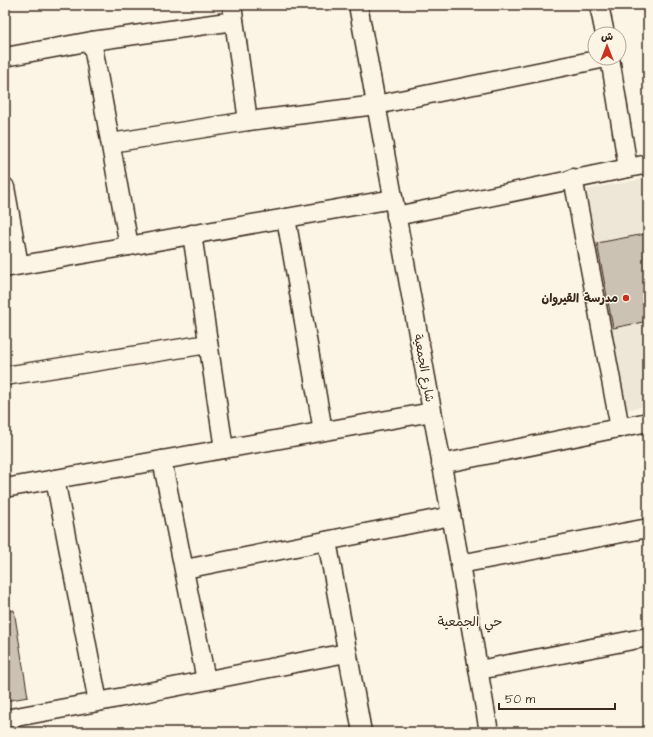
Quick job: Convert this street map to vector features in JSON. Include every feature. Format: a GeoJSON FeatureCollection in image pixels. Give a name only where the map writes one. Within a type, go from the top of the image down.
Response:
{"type":"FeatureCollection","features":[{"type":"Feature","properties":{"kind":"street","name":"شارع الجمعية"},"geometry":{"type":"LineString","coordinates":[[358,5],[460,564],[488,732]]}},
{"type":"Feature","properties":{"kind":"street"},"geometry":{"type":"LineString","coordinates":[[599,5],[603,26]]}},
{"type":"Feature","properties":{"kind":"street"},"geometry":{"type":"LineString","coordinates":[[5,57],[92,42],[233,13],[248,121]]}},
{"type":"Feature","properties":{"kind":"street"},"geometry":{"type":"LineString","coordinates":[[92,42],[129,246]]}},
{"type":"Feature","properties":{"kind":"street"},"geometry":{"type":"LineString","coordinates":[[111,143],[248,121],[376,104],[587,62]]}},
{"type":"Feature","properties":{"kind":"street"},"geometry":{"type":"LineString","coordinates":[[611,66],[628,168]]}},
{"type":"Feature","properties":{"kind":"street"},"geometry":{"type":"LineString","coordinates":[[5,187],[12,266],[286,218],[395,207],[574,178],[648,164]]}},
{"type":"Feature","properties":{"kind":"street"},"geometry":{"type":"LineString","coordinates":[[574,178],[620,428]]}},
{"type":"Feature","properties":{"kind":"street"},"geometry":{"type":"LineString","coordinates":[[286,218],[323,431]]}},
{"type":"Feature","properties":{"kind":"street"},"geometry":{"type":"LineString","coordinates":[[192,234],[224,449]]}},
{"type":"Feature","properties":{"kind":"street"},"geometry":{"type":"LineString","coordinates":[[5,376],[208,344]]}},
{"type":"Feature","properties":{"kind":"street"},"geometry":{"type":"LineString","coordinates":[[5,488],[432,412]]}},
{"type":"Feature","properties":{"kind":"street"},"geometry":{"type":"LineString","coordinates":[[441,464],[648,422]]}},
{"type":"Feature","properties":{"kind":"street"},"geometry":{"type":"LineString","coordinates":[[162,460],[206,680]]}},
{"type":"Feature","properties":{"kind":"street"},"geometry":{"type":"LineString","coordinates":[[55,479],[98,702]]}},
{"type":"Feature","properties":{"kind":"street"},"geometry":{"type":"LineString","coordinates":[[185,569],[451,516]]}},
{"type":"Feature","properties":{"kind":"street"},"geometry":{"type":"LineString","coordinates":[[460,564],[648,528]]}},
{"type":"Feature","properties":{"kind":"street"},"geometry":{"type":"LineString","coordinates":[[326,541],[362,732]]}},
{"type":"Feature","properties":{"kind":"street"},"geometry":{"type":"LineString","coordinates":[[478,670],[648,637]]}},
{"type":"Feature","properties":{"kind":"street"},"geometry":{"type":"LineString","coordinates":[[5,719],[346,653]]}},
{"type":"Feature","properties":{"kind":"shaded area","name":"مدرسة القيروان"},"geometry":{"type":"Polygon","coordinates":[[[648,178],[648,405],[626,410],[584,190],[648,178]]]}},
{"type":"Feature","properties":{"kind":"building"},"geometry":{"type":"Polygon","coordinates":[[[645,234],[648,249],[648,321],[613,328],[597,243],[645,234]]]}},
{"type":"Feature","properties":{"kind":"building"},"geometry":{"type":"Polygon","coordinates":[[[14,610],[28,697],[5,701],[5,612],[14,610]]]}},
{"type":"Feature","properties":{"kind":"place","name":"مدرسة القيروان"},"geometry":{"type":"Point","coordinates":[626,298]}},
{"type":"Feature","properties":{"kind":"district","name":"حي الجمعية"},"geometry":{"type":"Point","coordinates":[470,621]}}]}
